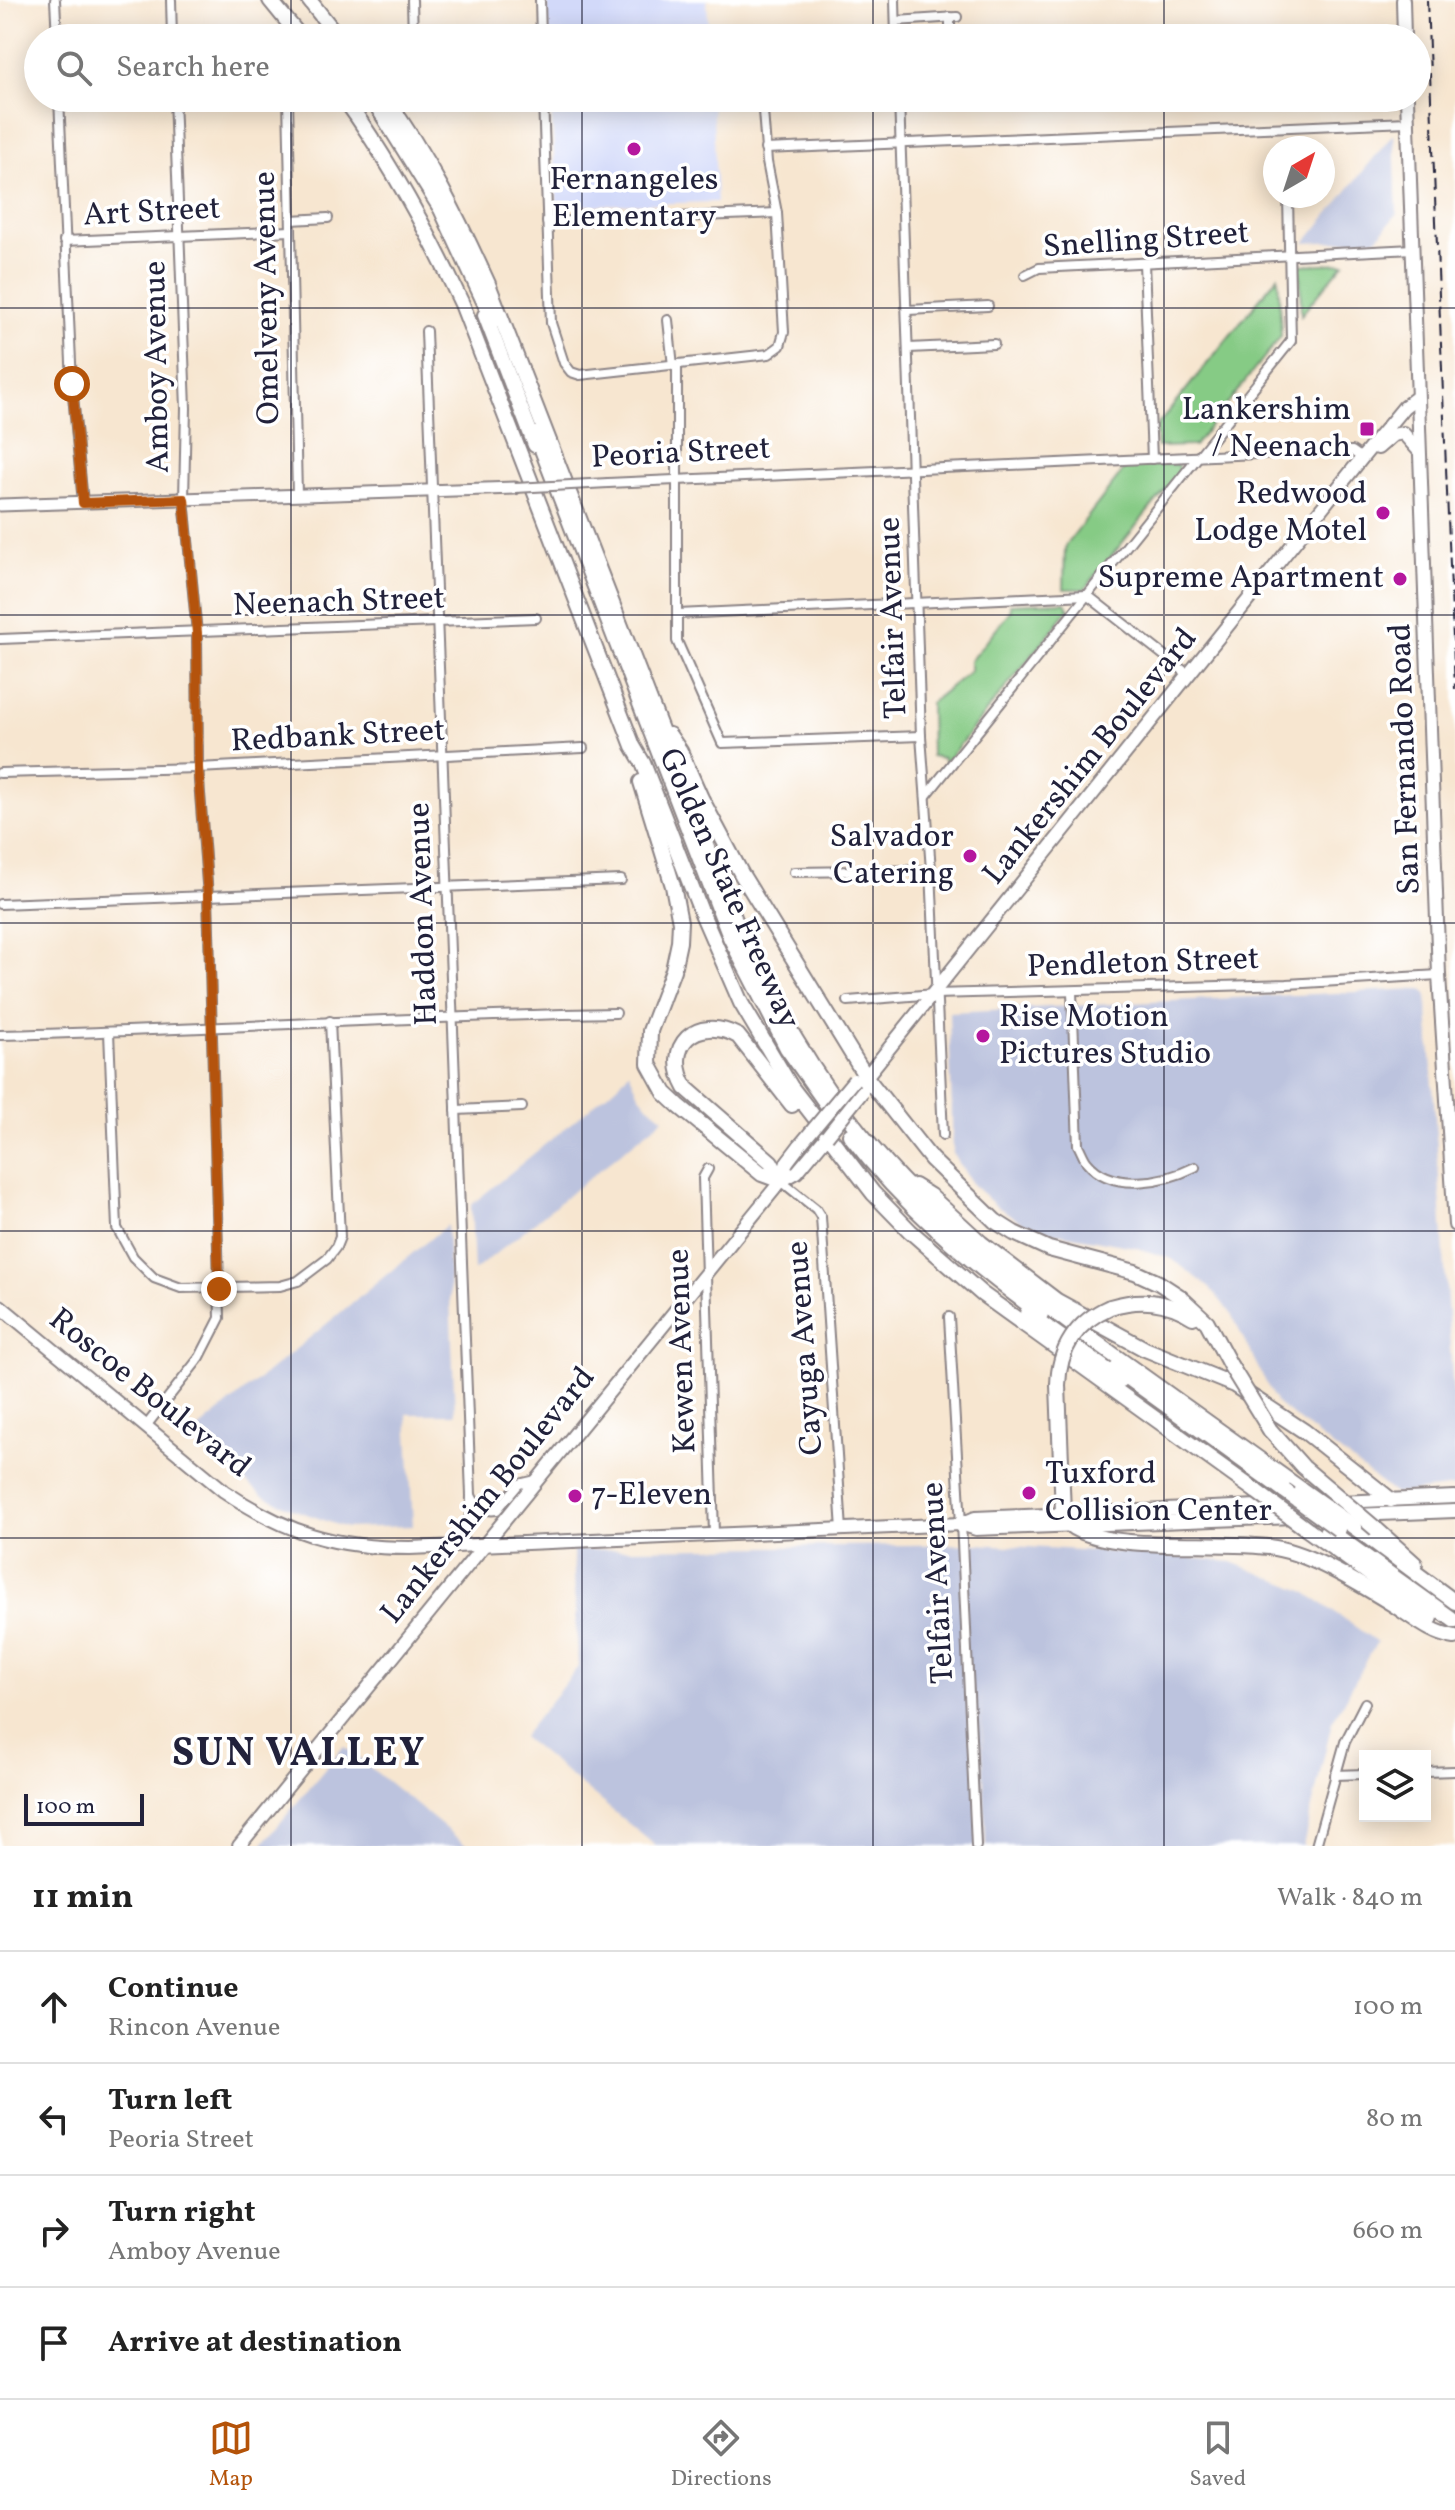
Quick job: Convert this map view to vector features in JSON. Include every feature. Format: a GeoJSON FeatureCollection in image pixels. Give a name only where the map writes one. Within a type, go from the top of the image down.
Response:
{"type":"FeatureCollection","features":[{"type":"Feature","properties":{"kind":"highway"},"geometry":{"type":"LineString","coordinates":[[260,0],[280,12]]}},
{"type":"Feature","properties":{"kind":"highway"},"geometry":{"type":"LineString","coordinates":[[270,0],[290,24]]}},
{"type":"Feature","properties":{"kind":"highway"},"geometry":{"type":"LineString","coordinates":[[309,0],[316,24]]}},
{"type":"Feature","properties":{"kind":"highway"},"geometry":{"type":"LineString","coordinates":[[309,0],[328,24]]}},
{"type":"Feature","properties":{"kind":"highway","name":"Golden State Freeway"},"geometry":{"type":"LineString","coordinates":[[354,112],[397,176],[462,304],[633,746],[643,763],[700,909],[741,1003],[791,1087],[873,1193],[919,1239],[982,1294],[1455,1636]]}},
{"type":"Feature","properties":{"kind":"highway"},"geometry":{"type":"LineString","coordinates":[[374,112],[419,181],[469,278],[726,941],[789,1065],[849,1145],[893,1196],[938,1241],[1029,1315],[1454,1612]]}},
{"type":"Feature","properties":{"kind":"highway"},"geometry":{"type":"LineString","coordinates":[[381,112],[441,209],[477,283],[730,937],[787,1048],[860,1149],[950,1244],[999,1284],[1279,1491]]}},
{"type":"Feature","properties":{"kind":"highway","name":"Golden State Freeway"},"geometry":{"type":"LineString","coordinates":[[394,112],[440,187],[488,284],[725,895],[769,993],[828,1091],[895,1174],[976,1253],[1437,1588],[1454,1612]]}},
{"type":"Feature","properties":{"kind":"highway"},"geometry":{"type":"LineString","coordinates":[[658,719],[680,751],[742,875],[860,1078],[931,1159],[995,1221],[1031,1242],[1135,1272],[1179,1296],[1207,1322],[1230,1365]]}},
{"type":"Feature","properties":{"kind":"highway"},"geometry":{"type":"LineString","coordinates":[[633,746],[673,886],[680,922],[673,970],[650,1031],[649,1064],[665,1093],[679,1106],[762,1174],[781,1181]]}},
{"type":"Feature","properties":{"kind":"highway"},"geometry":{"type":"LineString","coordinates":[[781,1181],[771,1162],[686,1088],[679,1077],[677,1065],[684,1041],[704,1028],[728,1030],[738,1036],[755,1053],[802,1118],[822,1129]]}},
{"type":"Feature","properties":{"kind":"highway"},"geometry":{"type":"LineString","coordinates":[[895,1174],[930,1196],[981,1243],[1057,1301],[1145,1349],[1234,1385],[1304,1431],[1391,1500]]}},
{"type":"Feature","properties":{"kind":"highway"},"geometry":{"type":"LineString","coordinates":[[1437,1588],[1402,1550],[1303,1467],[1270,1430],[1205,1327],[1184,1311],[1169,1304],[1141,1300],[1110,1307],[1088,1319],[1071,1337],[1061,1360],[1058,1385],[1063,1513],[1071,1527],[1128,1541],[1276,1548],[1310,1560],[1350,1580],[1439,1635],[1455,1636]]}},
{"type":"Feature","properties":{"kind":"main road"},"geometry":{"type":"LineString","coordinates":[[1403,0],[1404,24]]}},
{"type":"Feature","properties":{"kind":"main road","name":"San Fernando Road"},"geometry":{"type":"LineString","coordinates":[[1408,112],[1439,975],[1455,1225]]}},
{"type":"Feature","properties":{"kind":"main road","name":"Lankershim Boulevard"},"geometry":{"type":"LineString","coordinates":[[781,1181],[787,1162],[800,1145],[935,994],[1362,458],[1404,407],[1417,397]]}},
{"type":"Feature","properties":{"kind":"main road"},"geometry":{"type":"LineString","coordinates":[[1362,458],[1399,434],[1409,437],[1420,452]]}},
{"type":"Feature","properties":{"kind":"main road","name":"Lankershim Boulevard"},"geometry":{"type":"LineString","coordinates":[[239,1846],[704,1274],[781,1181],[797,1172],[862,1092],[860,1078]]}},
{"type":"Feature","properties":{"kind":"main road","name":"Roscoe Boulevard"},"geometry":{"type":"LineString","coordinates":[[0,1306],[224,1491],[268,1519],[313,1536],[362,1547],[445,1547],[961,1524]]}},
{"type":"Feature","properties":{"kind":"main road"},"geometry":{"type":"LineString","coordinates":[[0,1313],[15,1318]]}},
{"type":"Feature","properties":{"kind":"main road"},"geometry":{"type":"LineString","coordinates":[[961,1524],[975,1518],[1063,1513],[1455,1497]]}},
{"type":"Feature","properties":{"kind":"main road"},"geometry":{"type":"LineString","coordinates":[[1131,1524],[1138,1519],[1156,1517],[1161,1509]]}},
{"type":"Feature","properties":{"kind":"main road"},"geometry":{"type":"LineString","coordinates":[[961,1524],[976,1529],[1071,1527],[1455,1511]]}},
{"type":"Feature","properties":{"kind":"street"},"geometry":{"type":"LineString","coordinates":[[55,0],[56,24]]}},
{"type":"Feature","properties":{"kind":"street"},"geometry":{"type":"LineString","coordinates":[[171,0],[172,24]]}},
{"type":"Feature","properties":{"kind":"street"},"geometry":{"type":"LineString","coordinates":[[412,0],[413,24]]}},
{"type":"Feature","properties":{"kind":"street"},"geometry":{"type":"LineString","coordinates":[[540,0],[541,24]]}},
{"type":"Feature","properties":{"kind":"street"},"geometry":{"type":"LineString","coordinates":[[895,0],[896,21],[953,17],[952,24]]}},
{"type":"Feature","properties":{"kind":"street"},"geometry":{"type":"LineString","coordinates":[[59,112],[72,384],[83,503]]}},
{"type":"Feature","properties":{"kind":"street","name":"Amboy Avenue"},"geometry":{"type":"LineString","coordinates":[[146,1426],[190,1372],[212,1339],[220,1318],[208,896],[198,768],[197,633],[184,499],[186,408],[175,112]]}},
{"type":"Feature","properties":{"kind":"street","name":"Omelveny Avenue"},"geometry":{"type":"LineString","coordinates":[[288,112],[297,495]]}},
{"type":"Feature","properties":{"kind":"street"},"geometry":{"type":"LineString","coordinates":[[543,112],[551,323],[564,363],[571,372],[580,375],[769,354],[780,346],[784,332],[777,213],[765,149],[763,112]]}},
{"type":"Feature","properties":{"kind":"street","name":"Telfair Avenue"},"geometry":{"type":"LineString","coordinates":[[900,112],[921,736],[931,870],[943,1135]]}},
{"type":"Feature","properties":{"kind":"street"},"geometry":{"type":"LineString","coordinates":[[765,149],[1408,122]]}},
{"type":"Feature","properties":{"kind":"street"},"geometry":{"type":"LineString","coordinates":[[926,797],[1291,341],[1288,208]]}},
{"type":"Feature","properties":{"kind":"street"},"geometry":{"type":"LineString","coordinates":[[547,222],[777,213]]}},
{"type":"Feature","properties":{"kind":"street"},"geometry":{"type":"LineString","coordinates":[[291,220],[328,218]]}},
{"type":"Feature","properties":{"kind":"street","name":"Art Street"},"geometry":{"type":"LineString","coordinates":[[64,241],[291,231]]}},
{"type":"Feature","properties":{"kind":"street","name":"Snelling Street"},"geometry":{"type":"LineString","coordinates":[[1025,275],[1039,268],[1413,249]]}},
{"type":"Feature","properties":{"kind":"street"},"geometry":{"type":"LineString","coordinates":[[1144,263],[1152,459]]}},
{"type":"Feature","properties":{"kind":"street"},"geometry":{"type":"LineString","coordinates":[[908,310],[984,303]]}},
{"type":"Feature","properties":{"kind":"street"},"geometry":{"type":"LineString","coordinates":[[668,320],[675,366],[677,641],[722,743],[921,736]]}},
{"type":"Feature","properties":{"kind":"street","name":"Haddon Avenue"},"geometry":{"type":"LineString","coordinates":[[426,331],[471,1495],[471,1512],[466,1530],[462,1537],[445,1547]]}},
{"type":"Feature","properties":{"kind":"street"},"geometry":{"type":"LineString","coordinates":[[909,348],[994,344]]}},
{"type":"Feature","properties":{"kind":"street","name":"Peoria Street"},"geometry":{"type":"LineString","coordinates":[[0,505],[431,492],[914,468],[1352,451],[1362,458]]}},
{"type":"Feature","properties":{"kind":"street"},"geometry":{"type":"LineString","coordinates":[[678,614],[1087,595],[1189,675]]}},
{"type":"Feature","properties":{"kind":"street","name":"Neenach Street"},"geometry":{"type":"LineString","coordinates":[[0,639],[536,618]]}},
{"type":"Feature","properties":{"kind":"street","name":"Redbank Street"},"geometry":{"type":"LineString","coordinates":[[0,773],[198,768],[583,748]]}},
{"type":"Feature","properties":{"kind":"street"},"geometry":{"type":"LineString","coordinates":[[794,872],[931,870]]}},
{"type":"Feature","properties":{"kind":"street"},"geometry":{"type":"LineString","coordinates":[[0,904],[621,880]]}},
{"type":"Feature","properties":{"kind":"street","name":"Pendleton Street"},"geometry":{"type":"LineString","coordinates":[[848,1001],[935,994],[1072,992],[1439,975]]}},
{"type":"Feature","properties":{"kind":"street"},"geometry":{"type":"LineString","coordinates":[[1072,992],[1078,1145],[1087,1162],[1103,1175],[1119,1180],[1175,1177],[1195,1167]]}},
{"type":"Feature","properties":{"kind":"street"},"geometry":{"type":"LineString","coordinates":[[0,1035],[210,1029],[452,1016],[616,1013]]}},
{"type":"Feature","properties":{"kind":"street"},"geometry":{"type":"LineString","coordinates":[[109,1032],[117,1228],[133,1257],[154,1278],[181,1288],[219,1289],[291,1284],[327,1259],[336,1247],[340,1237],[330,1021]]}},
{"type":"Feature","properties":{"kind":"street"},"geometry":{"type":"LineString","coordinates":[[456,1110],[522,1107]]}},
{"type":"Feature","properties":{"kind":"street","name":"Kewen Avenue"},"geometry":{"type":"LineString","coordinates":[[708,1169],[703,1178],[704,1274],[714,1534]]}},
{"type":"Feature","properties":{"kind":"street","name":"Cayuga Avenue"},"geometry":{"type":"LineString","coordinates":[[781,1181],[816,1209],[821,1217],[842,1530]]}},
{"type":"Feature","properties":{"kind":"street","name":"Telfair Avenue"},"geometry":{"type":"LineString","coordinates":[[949,1317],[976,1846]]}},
{"type":"Feature","properties":{"kind":"street"},"geometry":{"type":"LineString","coordinates":[[471,1495],[478,1506],[490,1511],[497,1510],[519,1484],[536,1480]]}},
{"type":"Feature","properties":{"kind":"street"},"geometry":{"type":"LineString","coordinates":[[1316,1846],[1345,1742],[1365,1703]]}},
{"type":"Feature","properties":{"kind":"street"},"geometry":{"type":"LineString","coordinates":[[1431,1772],[1455,1771]]}},
{"type":"Feature","properties":{"kind":"street"},"geometry":{"type":"LineString","coordinates":[[1335,1775],[1359,1774]]}},
{"type":"Feature","properties":{"kind":"shaded area"},"geometry":{"type":"Polygon","coordinates":[[[547,0],[707,0],[708,24],[548,24],[547,0]]]}},
{"type":"Feature","properties":{"kind":"shaded area","name":"Fernangeles Elementary"},"geometry":{"type":"Polygon","coordinates":[[[552,112],[713,112],[717,202],[557,206],[552,112]]]}},
{"type":"Feature","properties":{"kind":"shaded area"},"geometry":{"type":"Polygon","coordinates":[[[1394,133],[1397,214],[1376,239],[1305,243],[1394,133]]]}},
{"type":"Feature","properties":{"kind":"shaded area"},"geometry":{"type":"Polygon","coordinates":[[[1423,989],[1427,994],[1455,1423],[1455,1487],[1395,1494],[1276,1403],[1230,1312],[1209,1287],[1172,1259],[1134,1247],[1049,1232],[1022,1222],[996,1206],[973,1185],[953,1154],[949,1012],[1423,989]]]}},
{"type":"Feature","properties":{"kind":"shaded area"},"geometry":{"type":"Polygon","coordinates":[[[629,1071],[639,1094],[664,1118],[474,1271],[471,1205],[620,1083],[629,1071]]]}},
{"type":"Feature","properties":{"kind":"shaded area"},"geometry":{"type":"Polygon","coordinates":[[[447,1225],[455,1414],[407,1414],[413,1526],[346,1528],[295,1510],[262,1495],[190,1436],[447,1225]]]}},
{"type":"Feature","properties":{"kind":"shaded area"},"geometry":{"type":"Polygon","coordinates":[[[976,1544],[1232,1562],[1304,1591],[1377,1642],[1332,1722],[1303,1846],[986,1846],[981,1685],[984,1846],[656,1846],[522,1737],[578,1667],[573,1550],[976,1544]]]}},
{"type":"Feature","properties":{"kind":"shaded area"},"geometry":{"type":"Polygon","coordinates":[[[344,1746],[467,1846],[261,1846],[344,1746]]]}},
{"type":"Feature","properties":{"kind":"green space"},"geometry":{"type":"Polygon","coordinates":[[[1344,263],[1301,315],[1300,265],[1344,263]]]}},
{"type":"Feature","properties":{"kind":"green space"},"geometry":{"type":"Polygon","coordinates":[[[1278,276],[1281,336],[1194,446],[1157,447],[1156,427],[1278,276]]]}},
{"type":"Feature","properties":{"kind":"green space"},"geometry":{"type":"Polygon","coordinates":[[[1177,464],[1180,472],[1085,589],[1064,589],[1065,546],[1127,466],[1177,464]]]}},
{"type":"Feature","properties":{"kind":"green space"},"geometry":{"type":"Polygon","coordinates":[[[1065,602],[1069,609],[945,763],[943,758],[931,756],[930,703],[970,671],[970,661],[1011,610],[1010,604],[1065,602]]]}},
{"type":"Feature","properties":{"kind":"railway"},"geometry":{"type":"LineString","coordinates":[[1427,0],[1428,24]]}},
{"type":"Feature","properties":{"kind":"railway"},"geometry":{"type":"LineString","coordinates":[[1431,98],[1455,689]]}},
{"type":"Feature","properties":{"kind":"place","name":"Fernangeles Elementary"},"geometry":{"type":"Point","coordinates":[634,149]}},
{"type":"Feature","properties":{"kind":"place","name":"Lankershim / Neenach"},"geometry":{"type":"Point","coordinates":[1367,429]}},
{"type":"Feature","properties":{"kind":"place","name":"Redwood Lodge Motel"},"geometry":{"type":"Point","coordinates":[1383,513]}},
{"type":"Feature","properties":{"kind":"place","name":"Supreme Apartment"},"geometry":{"type":"Point","coordinates":[1400,579]}},
{"type":"Feature","properties":{"kind":"place","name":"Salvador Catering"},"geometry":{"type":"Point","coordinates":[970,856]}},
{"type":"Feature","properties":{"kind":"place","name":"Rise Motion Pictures Studio"},"geometry":{"type":"Point","coordinates":[983,1036]}},
{"type":"Feature","properties":{"kind":"place","name":"Tuxford Collision Center"},"geometry":{"type":"Point","coordinates":[1029,1493]}},
{"type":"Feature","properties":{"kind":"place","name":"7-Eleven"},"geometry":{"type":"Point","coordinates":[575,1496]}},
{"type":"Feature","properties":{"kind":"district","name":"SUN VALLEY"},"geometry":{"type":"Point","coordinates":[299,1755]}},
{"type":"Feature","properties":{"kind":"route"},"geometry":{"type":"LineString","coordinates":[[72,384],[83,503],[184,499],[197,633],[198,768],[208,896],[219,1289]]}}]}
